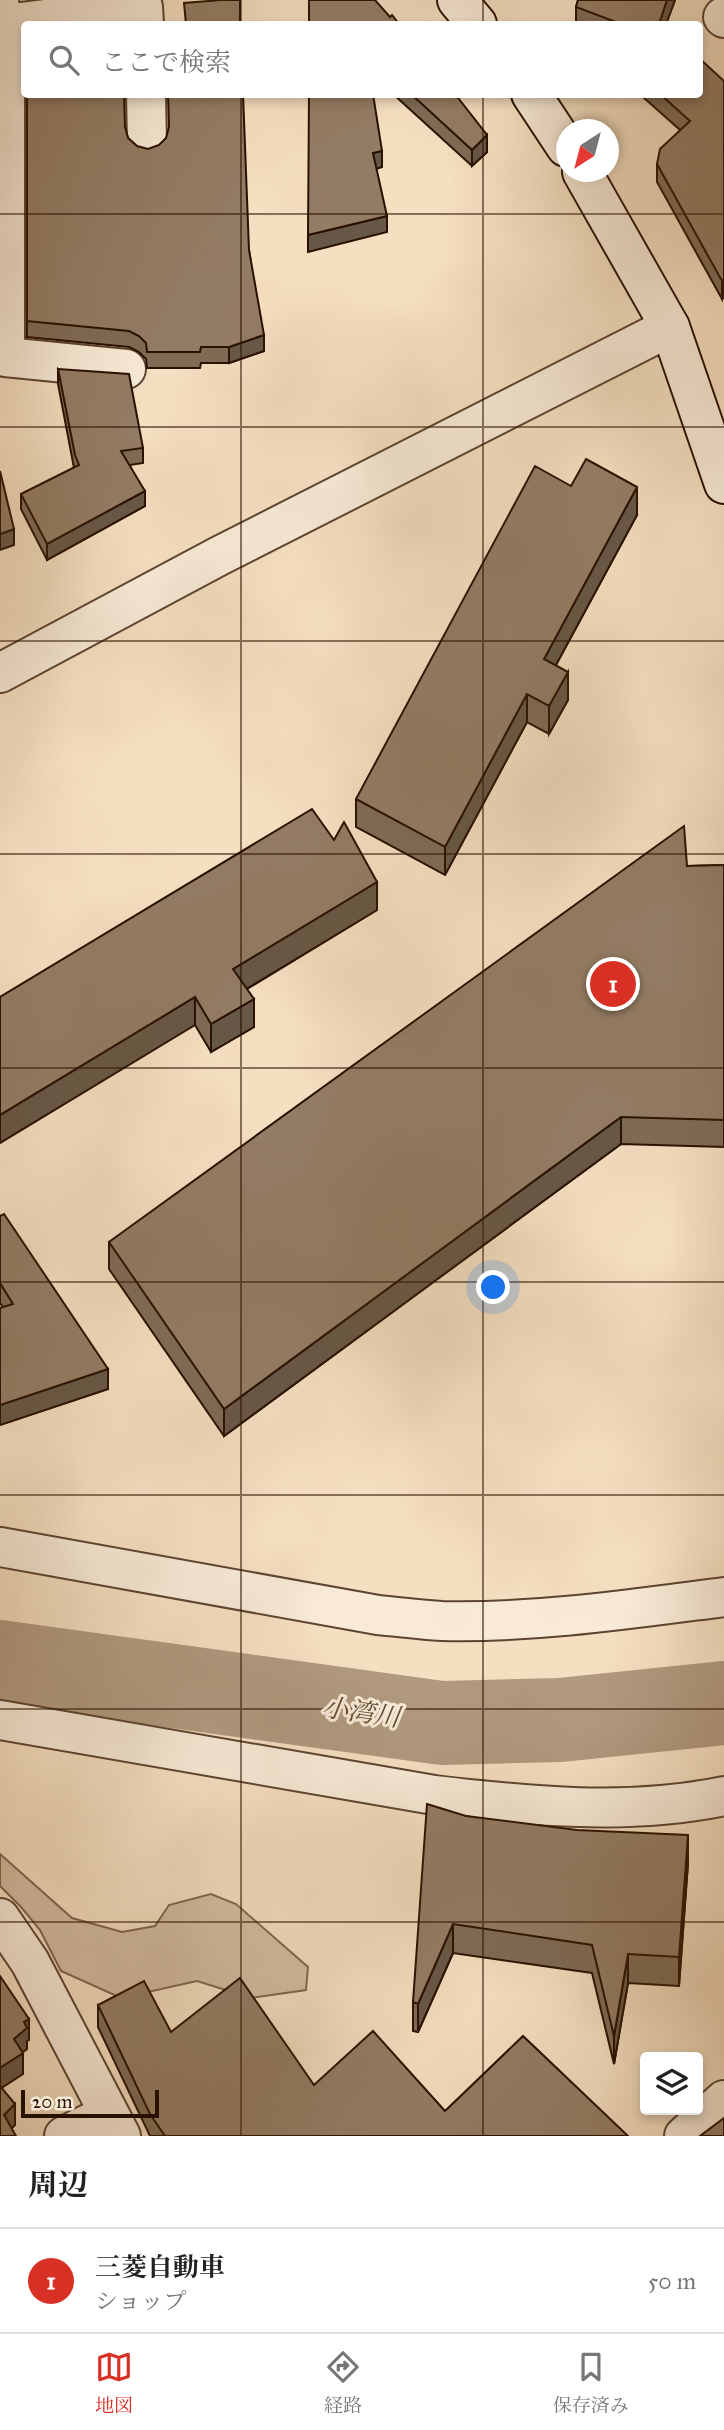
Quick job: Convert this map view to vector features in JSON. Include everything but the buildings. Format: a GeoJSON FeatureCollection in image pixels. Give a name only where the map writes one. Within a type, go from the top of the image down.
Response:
{"type":"FeatureCollection","features":[{"type":"Feature","properties":{"kind":"street"},"geometry":{"type":"LineString","coordinates":[[457,0],[474,21]]}},
{"type":"Feature","properties":{"kind":"street"},"geometry":{"type":"LineString","coordinates":[[126,369],[5,357],[3,15],[143,7],[144,21]]}},
{"type":"Feature","properties":{"kind":"street"},"geometry":{"type":"LineString","coordinates":[[146,98],[147,144]]}},
{"type":"Feature","properties":{"kind":"street"},"geometry":{"type":"LineString","coordinates":[[534,98],[556,132]]}},
{"type":"Feature","properties":{"kind":"street"},"geometry":{"type":"LineString","coordinates":[[589,182],[670,327],[724,484]]}},
{"type":"Feature","properties":{"kind":"street"},"geometry":{"type":"LineString","coordinates":[[0,673],[219,556],[670,327]]}},
{"type":"Feature","properties":{"kind":"street"},"geometry":{"type":"LineString","coordinates":[[0,1547],[378,1615],[441,1621],[528,1619],[724,1597]]}},
{"type":"Feature","properties":{"kind":"street"},"geometry":{"type":"LineString","coordinates":[[0,1720],[434,1795],[502,1803],[562,1807],[635,1807],[724,1796]]}},
{"type":"Feature","properties":{"kind":"street"},"geometry":{"type":"LineString","coordinates":[[0,1918],[30,1962],[114,2125],[64,2136]]}},
{"type":"Feature","properties":{"kind":"street"},"geometry":{"type":"LineString","coordinates":[[684,2136],[724,2100]]}},
{"type":"Feature","properties":{"kind":"shaded area"},"geometry":{"type":"Polygon","coordinates":[[[0,1854],[72,1918],[122,1932],[155,1926],[169,1905],[211,1894],[236,1904],[308,1967],[306,1990],[251,1998],[197,1981],[121,1998],[61,1971],[40,1930],[0,1886],[0,1854]]]}},
{"type":"Feature","properties":{"kind":"waterway","name":"小湾川"},"geometry":{"type":"LineString","coordinates":[[0,1662],[442,1723],[560,1720],[724,1703]]}},
{"type":"Feature","properties":{"kind":"place","name":"三菱自動車"},"geometry":{"type":"Point","coordinates":[613,984]}}]}
